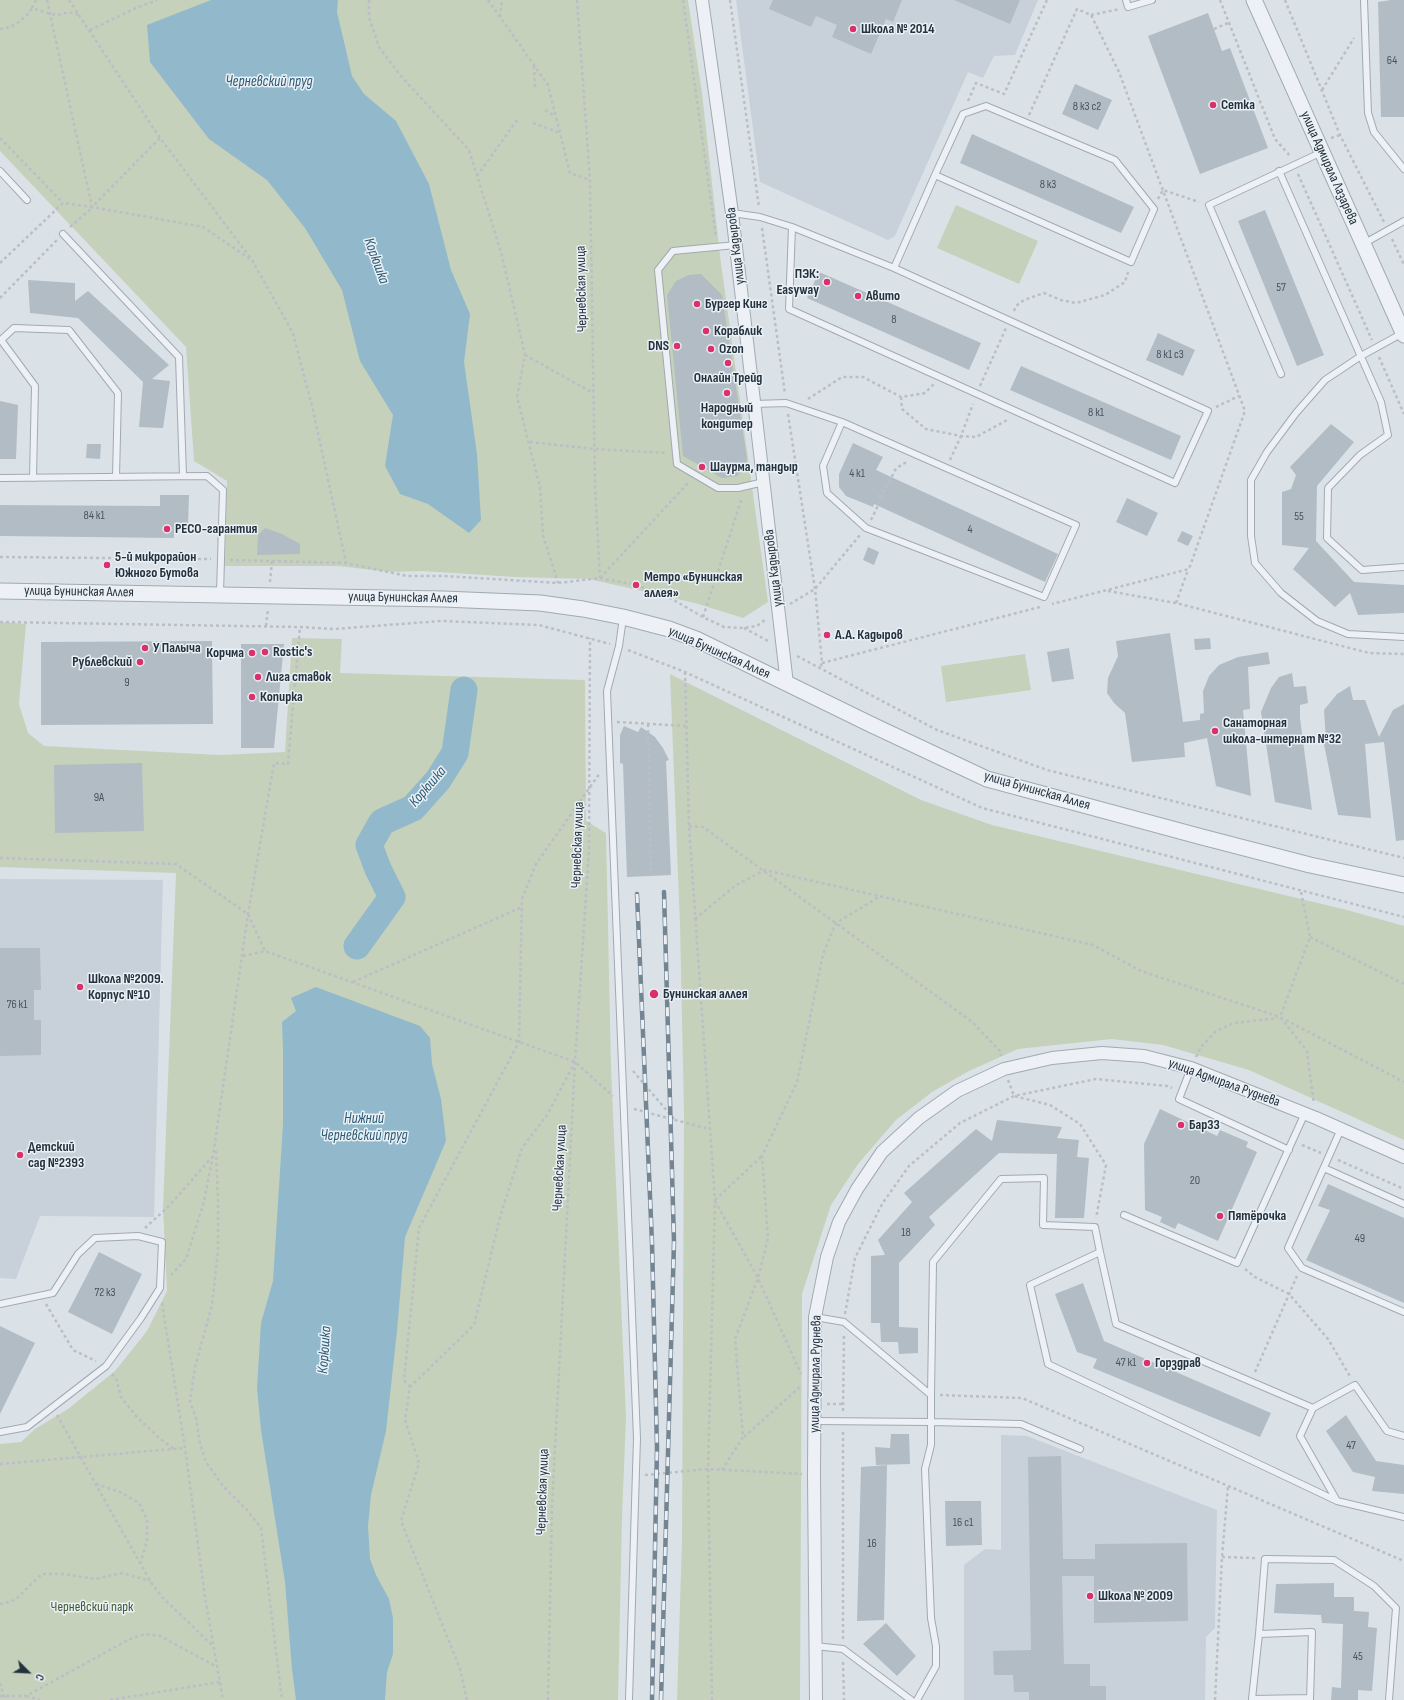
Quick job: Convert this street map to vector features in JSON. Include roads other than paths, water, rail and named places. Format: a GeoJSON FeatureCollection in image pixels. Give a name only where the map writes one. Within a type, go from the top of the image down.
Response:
{"type":"FeatureCollection","features":[{"type":"Feature","properties":{"kind":"street","name":"улица Кадырова"},"geometry":{"type":"LineString","coordinates":[[702,0],[736,245],[787,684]]}},
{"type":"Feature","properties":{"kind":"street","name":"улица Адмирала Лазарева"},"geometry":{"type":"LineString","coordinates":[[1254,0],[1404,334]]}},
{"type":"Feature","properties":{"kind":"street","name":"улица Бунинская Аллея"},"geometry":{"type":"LineString","coordinates":[[0,591],[443,599],[540,603],[623,616],[669,629],[696,639],[787,684],[988,779],[1310,865],[1404,885]]}},
{"type":"Feature","properties":{"kind":"street","name":"улица Адмирала Руднева"},"geometry":{"type":"LineString","coordinates":[[816,1700],[814,1404],[816,1317],[827,1257],[839,1222],[857,1189],[882,1152],[919,1118],[957,1091],[1004,1069],[1052,1058],[1102,1053],[1144,1056],[1191,1068],[1310,1116],[1404,1157]]}},
{"type":"Feature","properties":{"kind":"lane"},"geometry":{"type":"LineString","coordinates":[[1126,0],[1128,7],[1152,0]]}},
{"type":"Feature","properties":{"kind":"lane"},"geometry":{"type":"LineString","coordinates":[[1364,0],[1368,113],[1374,132],[1404,169]]}},
{"type":"Feature","properties":{"kind":"lane"},"geometry":{"type":"LineString","coordinates":[[894,268],[935,175],[963,114],[986,106],[1116,160],[1154,209],[1131,262],[935,175]]}},
{"type":"Feature","properties":{"kind":"lane"},"geometry":{"type":"LineString","coordinates":[[1281,374],[1209,205],[1322,152]]}},
{"type":"Feature","properties":{"kind":"lane"},"geometry":{"type":"LineString","coordinates":[[1279,171],[1381,402],[1388,435],[1360,455],[1328,488],[1327,538],[1362,570],[1404,567]]}},
{"type":"Feature","properties":{"kind":"lane"},"geometry":{"type":"LineString","coordinates":[[0,172],[27,200]]}},
{"type":"Feature","properties":{"kind":"lane"},"geometry":{"type":"LineString","coordinates":[[732,213],[760,217],[792,227],[894,268],[1208,411],[1175,483],[789,309],[792,227]]}},
{"type":"Feature","properties":{"kind":"lane"},"geometry":{"type":"LineString","coordinates":[[1363,244],[1404,221]]}},
{"type":"Feature","properties":{"kind":"lane"},"geometry":{"type":"LineString","coordinates":[[63,234],[179,357],[182,476]]}},
{"type":"Feature","properties":{"kind":"lane"},"geometry":{"type":"LineString","coordinates":[[736,245],[673,250],[658,270],[677,464],[718,488],[746,487],[764,482]]}},
{"type":"Feature","properties":{"kind":"lane"},"geometry":{"type":"LineString","coordinates":[[33,478],[35,386],[1,340],[14,328],[69,330],[118,393],[116,477]]}},
{"type":"Feature","properties":{"kind":"lane"},"geometry":{"type":"LineString","coordinates":[[1404,334],[1361,356],[1325,380],[1296,413],[1267,452],[1251,480],[1251,536],[1255,563],[1281,593],[1317,621],[1348,634],[1404,637]]}},
{"type":"Feature","properties":{"kind":"lane"},"geometry":{"type":"LineString","coordinates":[[754,404],[786,403],[842,422],[1076,525],[1044,597],[866,528],[827,493],[823,466],[842,422]]}},
{"type":"Feature","properties":{"kind":"lane"},"geometry":{"type":"LineString","coordinates":[[0,478],[207,476],[224,490],[220,594]]}},
{"type":"Feature","properties":{"kind":"lane"},"geometry":{"type":"LineString","coordinates":[[623,616],[619,646],[607,691],[637,1438],[629,1700]]}},
{"type":"Feature","properties":{"kind":"lane"},"geometry":{"type":"LineString","coordinates":[[1191,1068],[1179,1099],[1289,1150]]}},
{"type":"Feature","properties":{"kind":"lane"},"geometry":{"type":"LineString","coordinates":[[1124,1215],[1237,1263],[1292,1141],[1310,1116]]}},
{"type":"Feature","properties":{"kind":"lane"},"geometry":{"type":"LineString","coordinates":[[1341,1129],[1288,1248],[1302,1268],[1404,1312]]}},
{"type":"Feature","properties":{"kind":"lane"},"geometry":{"type":"LineString","coordinates":[[1324,1168],[1404,1204]]}},
{"type":"Feature","properties":{"kind":"lane"},"geometry":{"type":"LineString","coordinates":[[917,1700],[936,1666],[936,1646],[931,1618],[925,1469],[931,1445],[930,1395],[933,1262],[1001,1179],[1044,1178],[1043,1225],[1095,1227],[1116,1324],[1313,1408]]}},
{"type":"Feature","properties":{"kind":"lane"},"geometry":{"type":"LineString","coordinates":[[0,1304],[53,1293],[78,1254],[95,1238],[138,1236],[162,1242],[160,1288],[141,1318],[106,1366],[27,1427],[0,1432]]}},
{"type":"Feature","properties":{"kind":"lane"},"geometry":{"type":"LineString","coordinates":[[1100,1252],[1030,1285],[1048,1364],[1337,1501],[1404,1517]]}},
{"type":"Feature","properties":{"kind":"lane"},"geometry":{"type":"LineString","coordinates":[[816,1317],[844,1322],[930,1395]]}},
{"type":"Feature","properties":{"kind":"lane"},"geometry":{"type":"LineString","coordinates":[[1337,1501],[1300,1436],[1313,1408],[1355,1385],[1387,1431],[1404,1436]]}},
{"type":"Feature","properties":{"kind":"lane"},"geometry":{"type":"LineString","coordinates":[[815,1421],[1021,1424],[1080,1450]]}},
{"type":"Feature","properties":{"kind":"lane"},"geometry":{"type":"LineString","coordinates":[[1259,1634],[1312,1632],[1310,1699],[1252,1699],[1265,1559],[1334,1560],[1374,1586],[1396,1608],[1389,1700]]}},
{"type":"Feature","properties":{"kind":"lane"},"geometry":{"type":"LineString","coordinates":[[815,1646],[843,1650],[911,1700]]}},
{"type":"Feature","properties":{"kind":"water","name":"Черневский пруд"},"geometry":{"type":"Polygon","coordinates":[[[211,0],[338,0],[337,12],[352,76],[364,94],[396,121],[429,184],[451,270],[470,314],[464,362],[477,454],[481,520],[469,533],[428,504],[400,494],[385,466],[393,415],[360,361],[342,290],[305,228],[267,180],[209,139],[150,62],[147,25],[211,0]]]}},
{"type":"Feature","properties":{"kind":"water","name":"Нижний Черневский пруд"},"geometry":{"type":"Polygon","coordinates":[[[316,987],[420,1026],[430,1038],[432,1064],[441,1099],[446,1141],[405,1237],[397,1331],[386,1431],[371,1495],[368,1526],[370,1559],[376,1575],[389,1599],[393,1618],[393,1654],[387,1672],[385,1700],[296,1700],[285,1582],[261,1430],[257,1388],[261,1323],[273,1281],[283,1124],[282,1022],[296,1011],[291,998],[316,987]]]}},
{"type":"Feature","properties":{"kind":"waterway","name":"Корюшка"},"geometry":{"type":"LineString","coordinates":[[357,946],[392,897],[378,869],[369,845],[382,822],[413,808],[438,780],[455,753],[464,690]]}},
{"type":"Feature","properties":{"kind":"railway"},"geometry":{"type":"LineString","coordinates":[[661,1700],[674,1242],[664,892]]}},
{"type":"Feature","properties":{"kind":"railway"},"geometry":{"type":"LineString","coordinates":[[637,894],[652,1243],[657,1448],[652,1700]]}},
{"type":"Feature","properties":{"kind":"place","name":"Школа № 2014"},"geometry":{"type":"Point","coordinates":[853,29]}},
{"type":"Feature","properties":{"kind":"place","name":"Сетка"},"geometry":{"type":"Point","coordinates":[1213,105]}},
{"type":"Feature","properties":{"kind":"place","name":"ПЭК: Easyway"},"geometry":{"type":"Point","coordinates":[827,282]}},
{"type":"Feature","properties":{"kind":"place","name":"Авито"},"geometry":{"type":"Point","coordinates":[858,296]}},
{"type":"Feature","properties":{"kind":"place","name":"Бургер Кинг"},"geometry":{"type":"Point","coordinates":[697,304]}},
{"type":"Feature","properties":{"kind":"place","name":"Кораблик"},"geometry":{"type":"Point","coordinates":[706,331]}},
{"type":"Feature","properties":{"kind":"place","name":"DNS"},"geometry":{"type":"Point","coordinates":[677,346]}},
{"type":"Feature","properties":{"kind":"place","name":"Ozon"},"geometry":{"type":"Point","coordinates":[711,349]}},
{"type":"Feature","properties":{"kind":"place","name":"Онлайн Трейд"},"geometry":{"type":"Point","coordinates":[728,363]}},
{"type":"Feature","properties":{"kind":"place","name":"Народный кондитер"},"geometry":{"type":"Point","coordinates":[727,393]}},
{"type":"Feature","properties":{"kind":"place","name":"Шаурма, тандыр"},"geometry":{"type":"Point","coordinates":[702,467]}},
{"type":"Feature","properties":{"kind":"place","name":"РЕСО-гарантия"},"geometry":{"type":"Point","coordinates":[167,529]}},
{"type":"Feature","properties":{"kind":"place","name":"5-й микрорайон Южного Бутова"},"geometry":{"type":"Point","coordinates":[107,565]}},
{"type":"Feature","properties":{"kind":"place","name":"Метро «Бунинская аллея»"},"geometry":{"type":"Point","coordinates":[636,585]}},
{"type":"Feature","properties":{"kind":"place","name":"А.А. Кадыров"},"geometry":{"type":"Point","coordinates":[827,635]}},
{"type":"Feature","properties":{"kind":"place","name":"У Палыча"},"geometry":{"type":"Point","coordinates":[145,648]}},
{"type":"Feature","properties":{"kind":"place","name":"Rostic's"},"geometry":{"type":"Point","coordinates":[265,652]}},
{"type":"Feature","properties":{"kind":"place","name":"Корчма"},"geometry":{"type":"Point","coordinates":[252,653]}},
{"type":"Feature","properties":{"kind":"place","name":"Рублевский"},"geometry":{"type":"Point","coordinates":[140,662]}},
{"type":"Feature","properties":{"kind":"place","name":"Лига ставок"},"geometry":{"type":"Point","coordinates":[258,677]}},
{"type":"Feature","properties":{"kind":"place","name":"Копирка"},"geometry":{"type":"Point","coordinates":[252,697]}},
{"type":"Feature","properties":{"kind":"place","name":"Санаторная школа-интернат №32"},"geometry":{"type":"Point","coordinates":[1215,731]}},
{"type":"Feature","properties":{"kind":"place","name":"Школа №2009. Корпус №10"},"geometry":{"type":"Point","coordinates":[80,987]}},
{"type":"Feature","properties":{"kind":"place","name":"Бунинская аллея"},"geometry":{"type":"Point","coordinates":[654,994]}},
{"type":"Feature","properties":{"kind":"place","name":"Бар33"},"geometry":{"type":"Point","coordinates":[1181,1125]}},
{"type":"Feature","properties":{"kind":"place","name":"Детский сад №2393"},"geometry":{"type":"Point","coordinates":[20,1155]}},
{"type":"Feature","properties":{"kind":"place","name":"Пятёрочка"},"geometry":{"type":"Point","coordinates":[1220,1216]}},
{"type":"Feature","properties":{"kind":"place","name":"Горздрав"},"geometry":{"type":"Point","coordinates":[1147,1363]}},
{"type":"Feature","properties":{"kind":"place","name":"Школа № 2009"},"geometry":{"type":"Point","coordinates":[1090,1596]}},
{"type":"Feature","properties":{"kind":"park label","name":"Черневский парк"},"geometry":{"type":"Point","coordinates":[92,1607]}}]}
